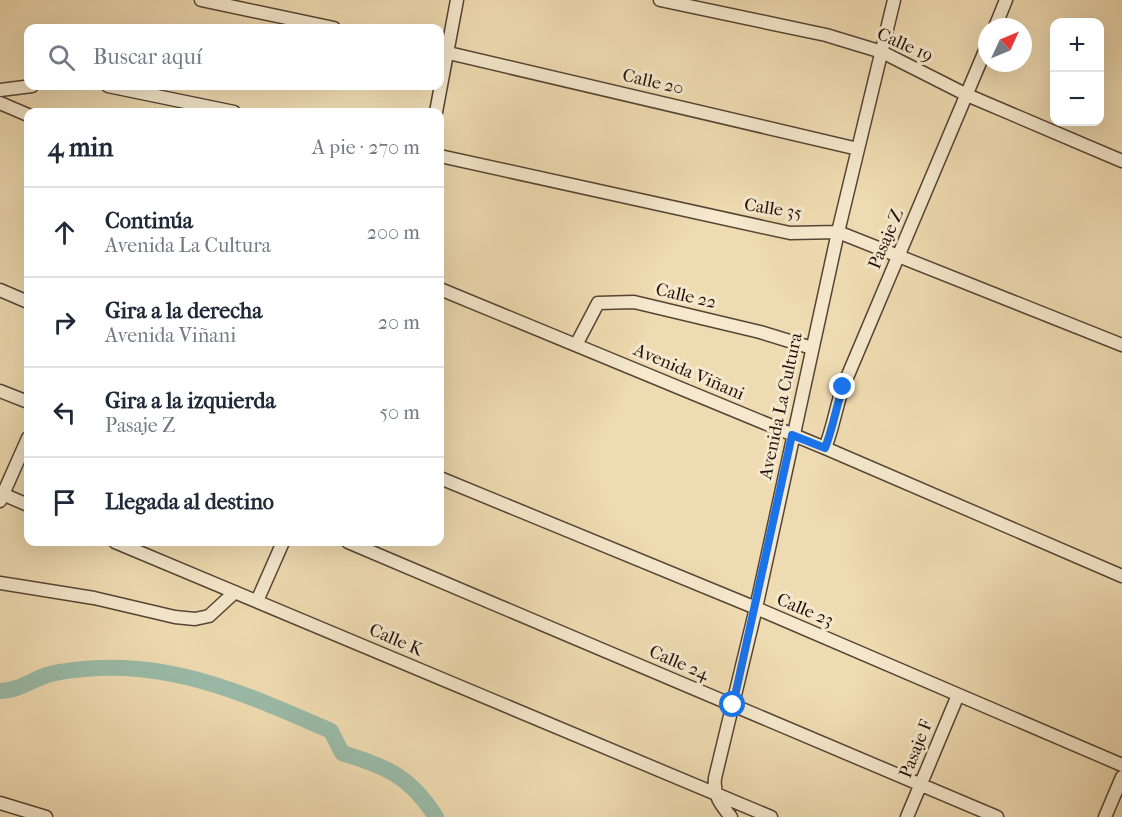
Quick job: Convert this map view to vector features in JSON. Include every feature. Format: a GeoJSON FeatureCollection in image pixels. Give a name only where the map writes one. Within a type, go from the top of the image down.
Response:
{"type":"FeatureCollection","features":[{"type":"Feature","properties":{"kind":"street"},"geometry":{"type":"LineString","coordinates":[[201,0],[315,24]]}},
{"type":"Feature","properties":{"kind":"street"},"geometry":{"type":"LineString","coordinates":[[444,52],[457,0]]}},
{"type":"Feature","properties":{"kind":"street","name":"Calle 19"},"geometry":{"type":"LineString","coordinates":[[660,0],[826,35],[882,52],[967,95],[1122,161]]}},
{"type":"Feature","properties":{"kind":"street","name":"Avenida La Cultura"},"geometry":{"type":"LineString","coordinates":[[716,794],[715,778],[756,608],[838,232],[894,0]]}},
{"type":"Feature","properties":{"kind":"street"},"geometry":{"type":"LineString","coordinates":[[999,18],[1006,0]]}},
{"type":"Feature","properties":{"kind":"street","name":"Calle 20"},"geometry":{"type":"LineString","coordinates":[[444,52],[858,149]]}},
{"type":"Feature","properties":{"kind":"street","name":"Pasaje Z"},"geometry":{"type":"LineString","coordinates":[[825,448],[843,387],[978,68]]}},
{"type":"Feature","properties":{"kind":"street"},"geometry":{"type":"LineString","coordinates":[[0,90],[24,87]]}},
{"type":"Feature","properties":{"kind":"street"},"geometry":{"type":"LineString","coordinates":[[127,90],[215,108]]}},
{"type":"Feature","properties":{"kind":"street"},"geometry":{"type":"LineString","coordinates":[[437,108],[439,90]]}},
{"type":"Feature","properties":{"kind":"street"},"geometry":{"type":"LineString","coordinates":[[0,103],[24,113]]}},
{"type":"Feature","properties":{"kind":"street","name":"Calle 35"},"geometry":{"type":"LineString","coordinates":[[444,157],[789,233],[838,232],[1122,345]]}},
{"type":"Feature","properties":{"kind":"street"},"geometry":{"type":"LineString","coordinates":[[0,290],[24,300]]}},
{"type":"Feature","properties":{"kind":"street","name":"Avenida Viñani"},"geometry":{"type":"LineString","coordinates":[[444,291],[825,448],[1122,576]]}},
{"type":"Feature","properties":{"kind":"street","name":"Calle 22"},"geometry":{"type":"LineString","coordinates":[[576,345],[598,303],[634,302],[760,332],[812,348]]}},
{"type":"Feature","properties":{"kind":"street"},"geometry":{"type":"LineString","coordinates":[[0,391],[24,400]]}},
{"type":"Feature","properties":{"kind":"street"},"geometry":{"type":"LineString","coordinates":[[24,447],[1,496],[24,504]]}},
{"type":"Feature","properties":{"kind":"street","name":"Calle 23"},"geometry":{"type":"LineString","coordinates":[[444,480],[756,608],[1122,765]]}},
{"type":"Feature","properties":{"kind":"street","name":"Calle K"},"geometry":{"type":"LineString","coordinates":[[125,546],[771,817]]}},
{"type":"Feature","properties":{"kind":"street"},"geometry":{"type":"LineString","coordinates":[[257,601],[281,546]]}},
{"type":"Feature","properties":{"kind":"street","name":"Calle 24"},"geometry":{"type":"LineString","coordinates":[[357,546],[997,817]]}},
{"type":"Feature","properties":{"kind":"street"},"geometry":{"type":"LineString","coordinates":[[0,583],[94,598],[175,617],[195,619],[209,616],[235,592]]}},
{"type":"Feature","properties":{"kind":"street","name":"Pasaje F"},"geometry":{"type":"LineString","coordinates":[[908,817],[958,695]]}},
{"type":"Feature","properties":{"kind":"street"},"geometry":{"type":"LineString","coordinates":[[1105,817],[1122,777]]}},
{"type":"Feature","properties":{"kind":"street"},"geometry":{"type":"LineString","coordinates":[[716,794],[722,807],[732,817]]}},
{"type":"Feature","properties":{"kind":"street"},"geometry":{"type":"LineString","coordinates":[[0,802],[46,817]]}},
{"type":"Feature","properties":{"kind":"waterway"},"geometry":{"type":"LineString","coordinates":[[0,691],[19,687],[53,673],[98,668],[129,668],[189,677],[246,696],[331,731],[342,753],[372,763],[407,782],[436,817]]}},
{"type":"Feature","properties":{"kind":"route"},"geometry":{"type":"LineString","coordinates":[[733,705],[792,435],[825,448],[843,387]]}}]}
